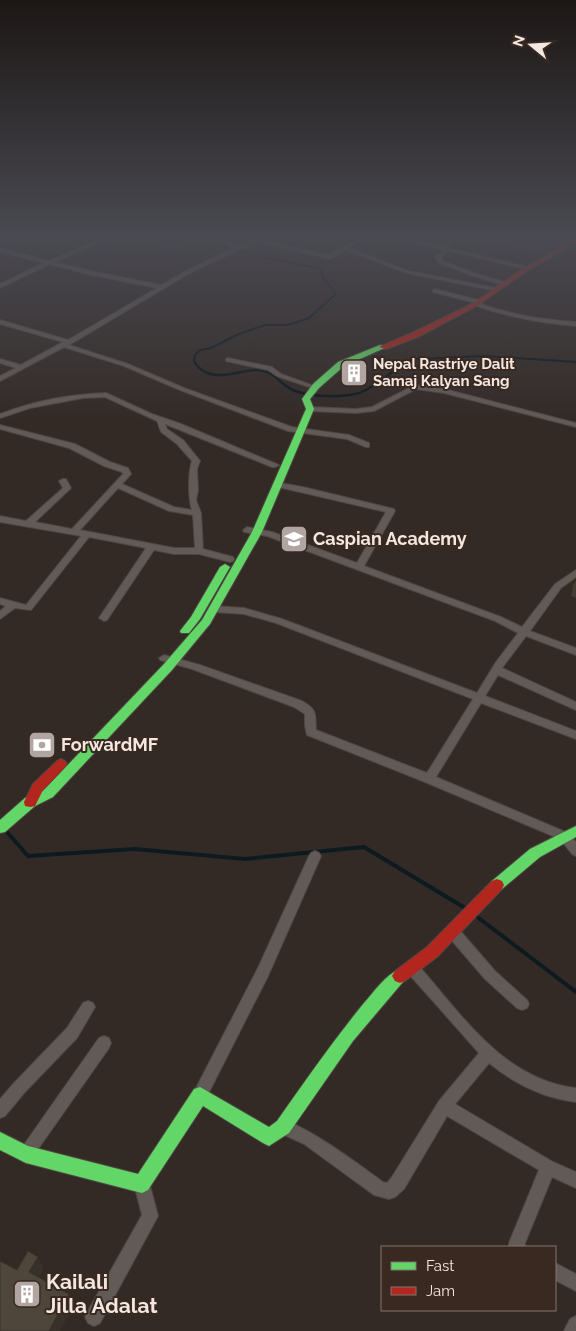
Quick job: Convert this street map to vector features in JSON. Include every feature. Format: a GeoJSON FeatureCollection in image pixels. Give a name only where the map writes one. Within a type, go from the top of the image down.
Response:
{"type":"FeatureCollection","features":[{"type":"Feature","properties":{"kind":"main road"},"geometry":{"type":"LineString","coordinates":[[0,828],[30,802],[38,787],[169,659],[214,609],[276,484],[301,406],[308,406],[306,399],[314,387],[341,364],[415,335],[485,298]]}},
{"type":"Feature","properties":{"kind":"main road"},"geometry":{"type":"LineString","coordinates":[[169,659],[230,559],[252,531],[274,465],[295,429]]}},
{"type":"Feature","properties":{"kind":"main road"},"geometry":{"type":"LineString","coordinates":[[0,1143],[26,1154],[142,1184],[200,1095],[270,1137],[283,1127],[350,1031],[394,982],[413,969],[502,880],[535,854],[564,836],[576,831]]}},
{"type":"Feature","properties":{"kind":"street"},"geometry":{"type":"LineString","coordinates":[[0,380],[143,298]]}},
{"type":"Feature","properties":{"kind":"street"},"geometry":{"type":"LineString","coordinates":[[460,298],[478,303],[493,311],[538,322],[576,324]]}},
{"type":"Feature","properties":{"kind":"street"},"geometry":{"type":"LineString","coordinates":[[0,322],[66,343],[126,365],[182,389],[295,429],[349,437],[366,445]]}},
{"type":"Feature","properties":{"kind":"street"},"geometry":{"type":"LineString","coordinates":[[228,360],[270,368],[279,375],[314,387]]}},
{"type":"Feature","properties":{"kind":"street"},"geometry":{"type":"LineString","coordinates":[[0,362],[20,368]]}},
{"type":"Feature","properties":{"kind":"street"},"geometry":{"type":"LineString","coordinates":[[308,406],[356,411],[374,409],[416,387],[444,391],[576,425]]}},
{"type":"Feature","properties":{"kind":"street"},"geometry":{"type":"LineString","coordinates":[[0,416],[28,406],[83,396],[106,395],[149,416],[274,465]]}},
{"type":"Feature","properties":{"kind":"street"},"geometry":{"type":"LineString","coordinates":[[160,420],[164,430],[180,442],[196,461],[193,469],[194,490],[192,500],[197,513],[199,551]]}},
{"type":"Feature","properties":{"kind":"street"},"geometry":{"type":"LineString","coordinates":[[0,427],[72,446],[107,464],[125,470],[127,474],[74,532]]}},
{"type":"Feature","properties":{"kind":"street"},"geometry":{"type":"LineString","coordinates":[[29,524],[67,488],[63,481]]}},
{"type":"Feature","properties":{"kind":"street"},"geometry":{"type":"LineString","coordinates":[[276,484],[303,489],[391,512],[359,567]]}},
{"type":"Feature","properties":{"kind":"street"},"geometry":{"type":"LineString","coordinates":[[117,485],[172,509],[197,513]]}},
{"type":"Feature","properties":{"kind":"street"},"geometry":{"type":"LineString","coordinates":[[0,531],[4,520],[152,546],[174,552],[199,551],[230,559]]}},
{"type":"Feature","properties":{"kind":"street"},"geometry":{"type":"LineString","coordinates":[[252,531],[269,534],[359,567],[498,619],[524,632],[576,652]]}},
{"type":"Feature","properties":{"kind":"street"},"geometry":{"type":"LineString","coordinates":[[0,601],[28,608],[87,534]]}},
{"type":"Feature","properties":{"kind":"street"},"geometry":{"type":"LineString","coordinates":[[104,618],[152,546]]}},
{"type":"Feature","properties":{"kind":"street"},"geometry":{"type":"LineString","coordinates":[[429,779],[496,670],[558,586],[576,573]]}},
{"type":"Feature","properties":{"kind":"street"},"geometry":{"type":"LineString","coordinates":[[0,616],[13,605]]}},
{"type":"Feature","properties":{"kind":"street"},"geometry":{"type":"LineString","coordinates":[[214,609],[244,611],[279,621],[576,735]]}},
{"type":"Feature","properties":{"kind":"street"},"geometry":{"type":"LineString","coordinates":[[169,659],[298,704],[309,710],[312,715],[312,732],[564,836],[576,851]]}},
{"type":"Feature","properties":{"kind":"street"},"geometry":{"type":"LineString","coordinates":[[496,670],[576,706]]}},
{"type":"Feature","properties":{"kind":"street"},"geometry":{"type":"LineString","coordinates":[[200,1095],[263,972],[315,856]]}},
{"type":"Feature","properties":{"kind":"street"},"geometry":{"type":"LineString","coordinates":[[452,931],[490,975],[522,1004]]}},
{"type":"Feature","properties":{"kind":"street"},"geometry":{"type":"LineString","coordinates":[[413,969],[488,1053],[515,1074],[549,1090],[576,1095]]}},
{"type":"Feature","properties":{"kind":"street"},"geometry":{"type":"LineString","coordinates":[[0,1111],[19,1088],[72,1033],[88,1007]]}},
{"type":"Feature","properties":{"kind":"street"},"geometry":{"type":"LineString","coordinates":[[26,1154],[104,1043]]}},
{"type":"Feature","properties":{"kind":"street"},"geometry":{"type":"LineString","coordinates":[[283,1127],[309,1139],[380,1189],[389,1191],[398,1183],[444,1106],[488,1053]]}},
{"type":"Feature","properties":{"kind":"street"},"geometry":{"type":"LineString","coordinates":[[444,1106],[548,1167],[576,1180]]}},
{"type":"Feature","properties":{"kind":"street"},"geometry":{"type":"LineString","coordinates":[[517,1246],[548,1167]]}},
{"type":"Feature","properties":{"kind":"street"},"geometry":{"type":"LineString","coordinates":[[94,1317],[150,1216],[142,1184]]}},
{"type":"Feature","properties":{"kind":"street"},"geometry":{"type":"LineString","coordinates":[[556,1272],[576,1283]]}},
{"type":"Feature","properties":{"kind":"street"},"geometry":{"type":"LineString","coordinates":[[573,1331],[576,1325]]}},
{"type":"Feature","properties":{"kind":"building","name":"Kailali Jilla Adalat"},"geometry":{"type":"Polygon","coordinates":[[[28,1251],[38,1257],[29,1272],[69,1294],[49,1331],[0,1331],[0,1261],[17,1270],[28,1251]]]}},
{"type":"Feature","properties":{"kind":"waterway"},"geometry":{"type":"LineString","coordinates":[[196,364],[194,361],[195,355],[200,350],[211,348],[239,334],[265,325],[288,325],[309,318],[331,298]]}},
{"type":"Feature","properties":{"kind":"waterway"},"geometry":{"type":"LineString","coordinates":[[405,364],[417,359],[484,356],[576,362]]}},
{"type":"Feature","properties":{"kind":"waterway"},"geometry":{"type":"LineString","coordinates":[[196,364],[209,374],[217,375],[251,370],[265,371],[295,391],[311,395],[341,396],[366,390],[408,363]]}},
{"type":"Feature","properties":{"kind":"waterway"},"geometry":{"type":"LineString","coordinates":[[0,824],[28,856],[135,849],[245,859],[364,847],[465,908]]}},
{"type":"Feature","properties":{"kind":"waterway"},"geometry":{"type":"LineString","coordinates":[[476,916],[576,992]]}},
{"type":"Feature","properties":{"kind":"traffic: fast"},"geometry":{"type":"LineString","coordinates":[[0,828],[30,802],[48,794],[168,667],[206,622],[257,532],[310,409],[306,399],[316,386],[341,364],[383,347]]}},
{"type":"Feature","properties":{"kind":"traffic: fast"},"geometry":{"type":"LineString","coordinates":[[185,631],[195,619],[225,567]]}},
{"type":"Feature","properties":{"kind":"traffic: fast"},"geometry":{"type":"LineString","coordinates":[[497,885],[535,853],[576,831]]}},
{"type":"Feature","properties":{"kind":"traffic: fast"},"geometry":{"type":"LineString","coordinates":[[0,1141],[26,1154],[142,1184],[200,1095],[269,1137],[283,1127],[347,1036],[384,991],[400,976]]}},
{"type":"Feature","properties":{"kind":"traffic: jam"},"geometry":{"type":"LineString","coordinates":[[383,347],[415,335],[484,298]]}},
{"type":"Feature","properties":{"kind":"traffic: jam"},"geometry":{"type":"LineString","coordinates":[[30,802],[38,787],[61,764]]}},
{"type":"Feature","properties":{"kind":"traffic: jam"},"geometry":{"type":"LineString","coordinates":[[400,976],[432,952],[497,885]]}},
{"type":"Feature","properties":{"kind":"place","name":"Nepal Rastriye Dalit Samaj Kalyan Sang"},"geometry":{"type":"Point","coordinates":[354,373]}},
{"type":"Feature","properties":{"kind":"place","name":"Caspian Academy"},"geometry":{"type":"Point","coordinates":[294,539]}},
{"type":"Feature","properties":{"kind":"place","name":"ForwardMF"},"geometry":{"type":"Point","coordinates":[42,745]}},
{"type":"Feature","properties":{"kind":"place","name":"Kailali Jilla Adalat"},"geometry":{"type":"Point","coordinates":[27,1294]}}]}
